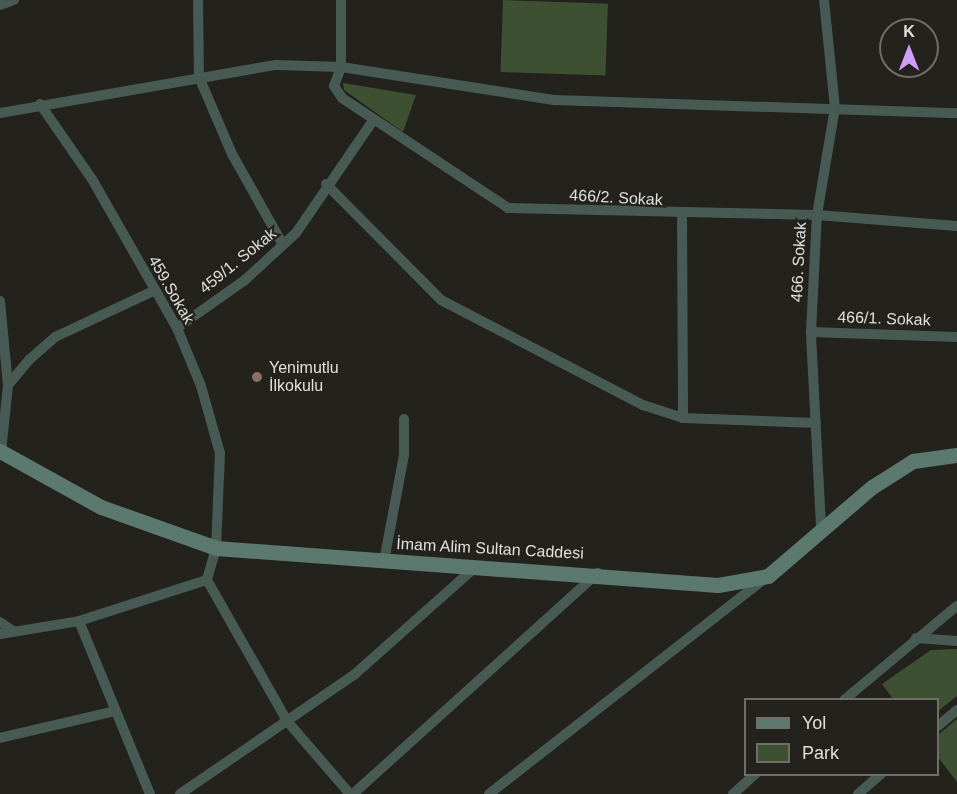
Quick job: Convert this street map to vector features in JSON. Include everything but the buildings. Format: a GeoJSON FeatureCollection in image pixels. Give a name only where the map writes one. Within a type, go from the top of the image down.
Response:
{"type":"FeatureCollection","features":[{"type":"Feature","properties":{"kind":"street"},"geometry":{"type":"LineString","coordinates":[[0,5],[14,0]]}},
{"type":"Feature","properties":{"kind":"street"},"geometry":{"type":"LineString","coordinates":[[198,0],[199,77],[232,154],[283,245]]}},
{"type":"Feature","properties":{"kind":"street"},"geometry":{"type":"LineString","coordinates":[[340,0],[340,67]]}},
{"type":"Feature","properties":{"kind":"street","name":"466. Sokak"},"geometry":{"type":"LineString","coordinates":[[821,526],[811,332],[817,215],[835,108],[824,0]]}},
{"type":"Feature","properties":{"kind":"street"},"geometry":{"type":"LineString","coordinates":[[0,113],[40,104],[276,65],[340,67],[555,100],[957,113]]}},
{"type":"Feature","properties":{"kind":"street","name":"466/2. Sokak"},"geometry":{"type":"LineString","coordinates":[[340,67],[334,86],[372,122],[508,208],[682,216],[817,215],[957,226]]}},
{"type":"Feature","properties":{"kind":"street","name":"459.Sokak"},"geometry":{"type":"LineString","coordinates":[[40,104],[92,179],[153,291],[177,328],[220,453],[216,549],[207,580]]}},
{"type":"Feature","properties":{"kind":"street","name":"459/1. Sokak"},"geometry":{"type":"LineString","coordinates":[[177,328],[283,245],[372,122]]}},
{"type":"Feature","properties":{"kind":"street"},"geometry":{"type":"LineString","coordinates":[[326,184],[441,300],[643,405],[682,418],[816,423]]}},
{"type":"Feature","properties":{"kind":"street"},"geometry":{"type":"LineString","coordinates":[[682,216],[682,418]]}},
{"type":"Feature","properties":{"kind":"street"},"geometry":{"type":"LineString","coordinates":[[8,385],[55,338],[153,291]]}},
{"type":"Feature","properties":{"kind":"street"},"geometry":{"type":"LineString","coordinates":[[0,301],[8,385],[1,452]]}},
{"type":"Feature","properties":{"kind":"street","name":"466/1. Sokak"},"geometry":{"type":"LineString","coordinates":[[811,332],[957,337]]}},
{"type":"Feature","properties":{"kind":"street"},"geometry":{"type":"LineString","coordinates":[[384,561],[404,455],[404,419]]}},
{"type":"Feature","properties":{"kind":"street","name":"İmam Alim Sultan Caddesi"},"geometry":{"type":"LineString","coordinates":[[1,452],[101,507],[216,549],[472,570],[598,573],[718,585],[768,576]]}},
{"type":"Feature","properties":{"kind":"street"},"geometry":{"type":"LineString","coordinates":[[489,794],[768,576],[821,526],[913,461],[957,455]]}},
{"type":"Feature","properties":{"kind":"street"},"geometry":{"type":"LineString","coordinates":[[180,794],[355,674],[472,570]]}},
{"type":"Feature","properties":{"kind":"street"},"geometry":{"type":"LineString","coordinates":[[0,634],[79,621],[207,580],[287,721],[351,794],[598,573]]}},
{"type":"Feature","properties":{"kind":"street"},"geometry":{"type":"LineString","coordinates":[[845,698],[957,606]]}},
{"type":"Feature","properties":{"kind":"street"},"geometry":{"type":"LineString","coordinates":[[79,621],[150,794]]}},
{"type":"Feature","properties":{"kind":"street"},"geometry":{"type":"LineString","coordinates":[[0,622],[13,631]]}},
{"type":"Feature","properties":{"kind":"street"},"geometry":{"type":"LineString","coordinates":[[916,638],[957,641]]}},
{"type":"Feature","properties":{"kind":"street"},"geometry":{"type":"LineString","coordinates":[[939,725],[957,710]]}},
{"type":"Feature","properties":{"kind":"street"},"geometry":{"type":"LineString","coordinates":[[0,738],[115,711]]}},
{"type":"Feature","properties":{"kind":"street"},"geometry":{"type":"LineString","coordinates":[[733,794],[754,776]]}},
{"type":"Feature","properties":{"kind":"street"},"geometry":{"type":"LineString","coordinates":[[858,794],[879,776]]}},
{"type":"Feature","properties":{"kind":"green space"},"geometry":{"type":"Polygon","coordinates":[[[503,0],[608,4],[605,76],[500,72],[503,0]]]}},
{"type":"Feature","properties":{"kind":"green space"},"geometry":{"type":"Polygon","coordinates":[[[343,83],[416,95],[403,132],[344,90],[343,83]]]}},
{"type":"Feature","properties":{"kind":"green space"},"geometry":{"type":"Polygon","coordinates":[[[957,649],[957,696],[939,710],[939,698],[892,698],[882,684],[931,650],[957,649]]]}},
{"type":"Feature","properties":{"kind":"green space"},"geometry":{"type":"Polygon","coordinates":[[[957,719],[957,782],[939,758],[939,734],[957,719]]]}},
{"type":"Feature","properties":{"kind":"place","name":"Yenimutlu İlkokulu"},"geometry":{"type":"Point","coordinates":[257,377]}}]}
